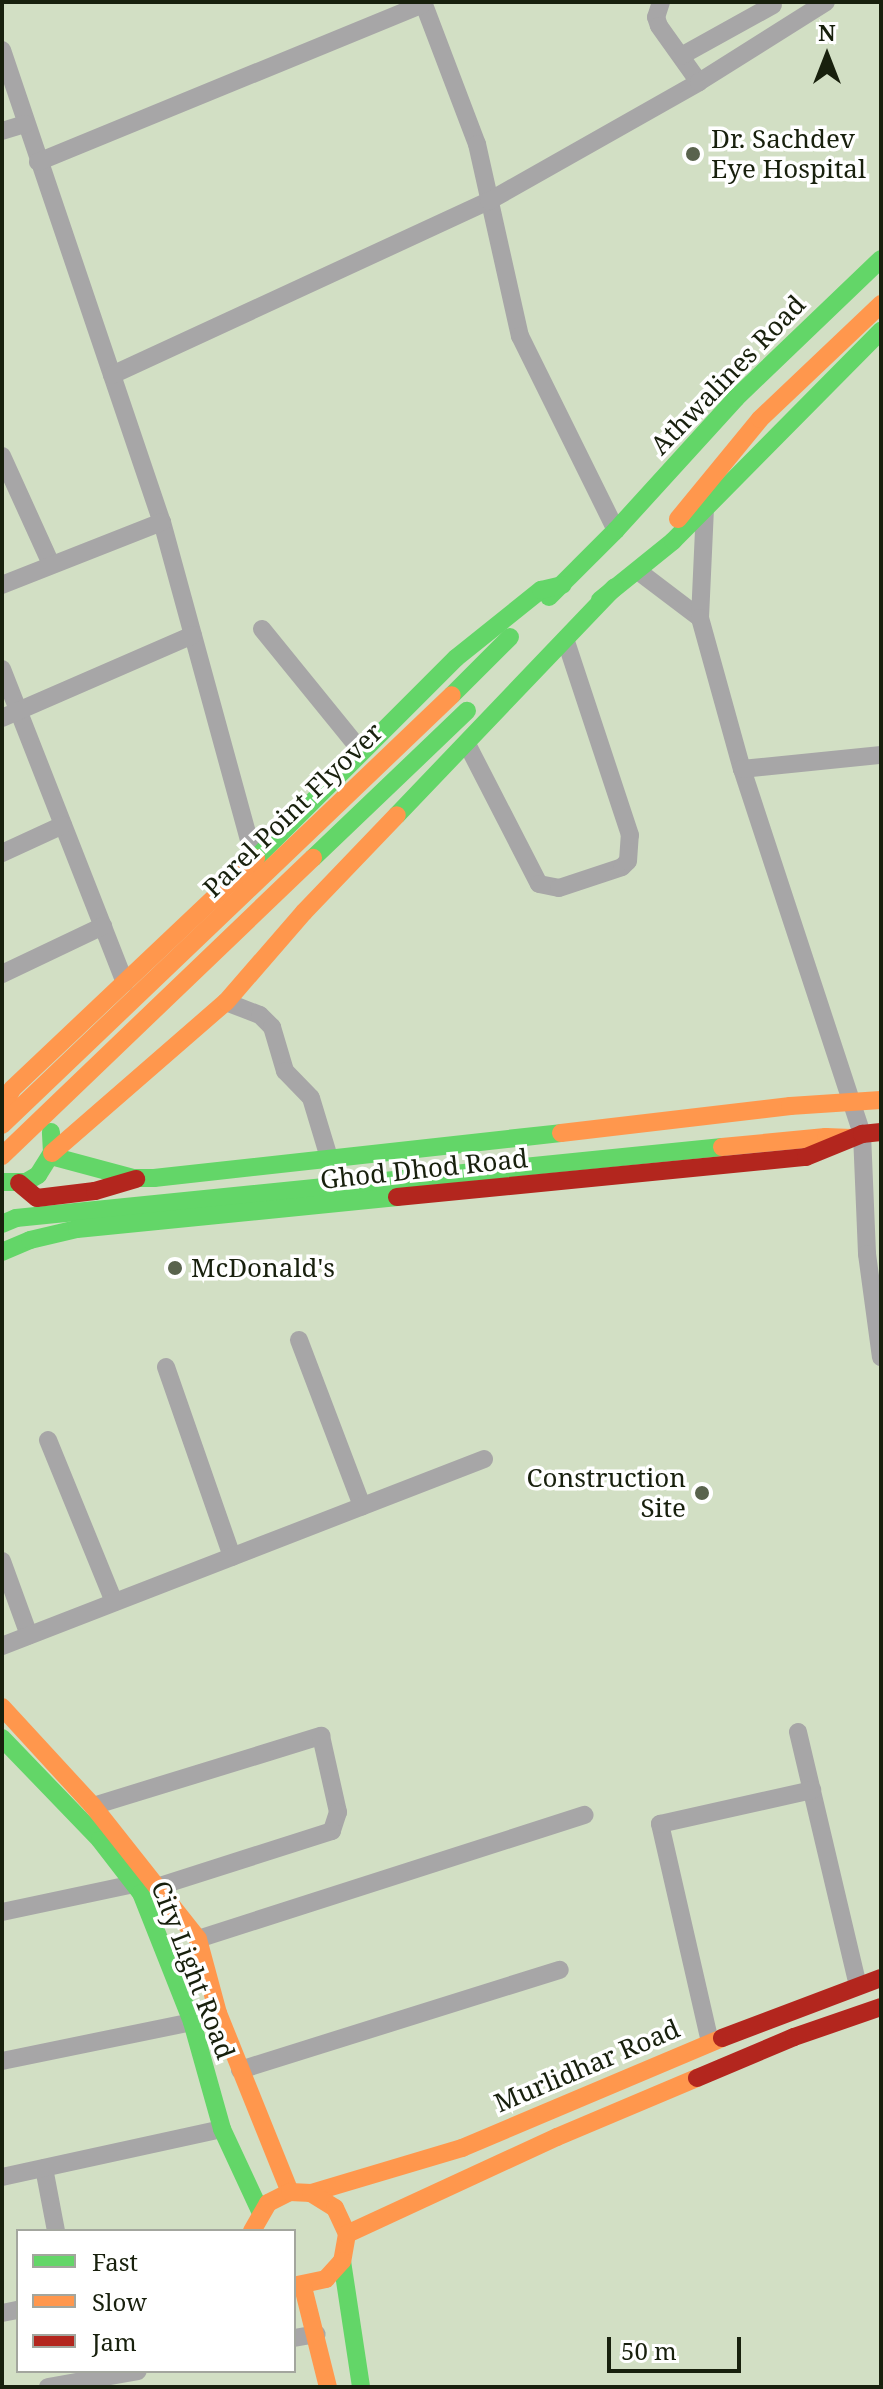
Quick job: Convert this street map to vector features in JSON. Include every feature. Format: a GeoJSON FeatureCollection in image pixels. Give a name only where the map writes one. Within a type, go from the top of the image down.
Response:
{"type":"FeatureCollection","features":[{"type":"Feature","properties":{"kind":"main road","name":"Athwalines Road"},"geometry":{"type":"LineString","coordinates":[[616,530],[736,398],[881,259]]}},
{"type":"Feature","properties":{"kind":"main road"},"geometry":{"type":"LineString","coordinates":[[665,548],[669,529],[760,419],[881,304]]}},
{"type":"Feature","properties":{"kind":"main road"},"geometry":{"type":"LineString","coordinates":[[9,1186],[38,1175],[52,1154],[226,1002],[304,912],[566,642],[615,587],[665,548],[881,331]]}},
{"type":"Feature","properties":{"kind":"main road","name":"Parel Point Flyover"},"geometry":{"type":"LineString","coordinates":[[2,1125],[452,695],[616,530]]}},
{"type":"Feature","properties":{"kind":"main road"},"geometry":{"type":"LineString","coordinates":[[52,1154],[49,1126],[41,1115],[30,1107],[3,1105],[12,1089],[253,861],[456,658],[541,590],[562,585]]}},
{"type":"Feature","properties":{"kind":"main road","name":"Parel Point Flyover"},"geometry":{"type":"LineString","coordinates":[[2,1156],[467,711],[615,587]]}},
{"type":"Feature","properties":{"kind":"main road","name":"Ghod Dhod Road"},"geometry":{"type":"LineString","coordinates":[[52,1154],[140,1178],[330,1161],[790,1106],[881,1100]]}},
{"type":"Feature","properties":{"kind":"main road"},"geometry":{"type":"LineString","coordinates":[[2,1224],[16,1218],[45,1215],[865,1135]]}},
{"type":"Feature","properties":{"kind":"main road","name":"Ghod Dhod Road"},"geometry":{"type":"LineString","coordinates":[[2,1252],[30,1240],[77,1229],[806,1157],[865,1135]]}},
{"type":"Feature","properties":{"kind":"main road"},"geometry":{"type":"LineString","coordinates":[[9,1186],[37,1198],[95,1191],[140,1178]]}},
{"type":"Feature","properties":{"kind":"main road"},"geometry":{"type":"LineString","coordinates":[[2,1707],[93,1806],[144,1888],[198,1939],[218,2013],[290,2192]]}},
{"type":"Feature","properties":{"kind":"main road","name":"City Light Road"},"geometry":{"type":"LineString","coordinates":[[2,1738],[144,1888],[192,2022],[222,2129],[260,2211]]}},
{"type":"Feature","properties":{"kind":"main road","name":"Murlidhar Road"},"geometry":{"type":"LineString","coordinates":[[311,2193],[462,2148],[710,2042],[881,1978]]}},
{"type":"Feature","properties":{"kind":"main road","name":"Murlidhar Road"},"geometry":{"type":"LineString","coordinates":[[347,2234],[557,2137],[794,2037],[881,2007]]}},
{"type":"Feature","properties":{"kind":"main road"},"geometry":{"type":"LineString","coordinates":[[253,2229],[260,2211],[279,2196],[290,2192],[311,2193],[335,2208],[347,2234],[342,2261],[361,2387]]}},
{"type":"Feature","properties":{"kind":"main road"},"geometry":{"type":"LineString","coordinates":[[328,2387],[317,2334],[298,2286],[326,2279],[342,2261]]}},
{"type":"Feature","properties":{"kind":"street"},"geometry":{"type":"LineString","coordinates":[[112,375],[489,201],[699,82],[826,2]]}},
{"type":"Feature","properties":{"kind":"street"},"geometry":{"type":"LineString","coordinates":[[38,162],[423,3],[477,144],[520,336],[616,530]]}},
{"type":"Feature","properties":{"kind":"street"},"geometry":{"type":"LineString","coordinates":[[681,56],[772,3],[785,28]]}},
{"type":"Feature","properties":{"kind":"street"},"geometry":{"type":"LineString","coordinates":[[657,4],[659,26],[699,82]]}},
{"type":"Feature","properties":{"kind":"street"},"geometry":{"type":"LineString","coordinates":[[2,50],[162,522],[253,861],[304,912]]}},
{"type":"Feature","properties":{"kind":"street"},"geometry":{"type":"LineString","coordinates":[[2,131],[25,124]]}},
{"type":"Feature","properties":{"kind":"street"},"geometry":{"type":"LineString","coordinates":[[2,456],[51,564]]}},
{"type":"Feature","properties":{"kind":"street"},"geometry":{"type":"LineString","coordinates":[[705,509],[700,618],[742,769],[865,1135],[881,1357]]}},
{"type":"Feature","properties":{"kind":"street"},"geometry":{"type":"LineString","coordinates":[[2,585],[162,522]]}},
{"type":"Feature","properties":{"kind":"street"},"geometry":{"type":"LineString","coordinates":[[638,571],[700,618]]}},
{"type":"Feature","properties":{"kind":"street"},"geometry":{"type":"LineString","coordinates":[[262,629],[361,751]]}},
{"type":"Feature","properties":{"kind":"street"},"geometry":{"type":"LineString","coordinates":[[10,714],[193,635]]}},
{"type":"Feature","properties":{"kind":"street"},"geometry":{"type":"LineString","coordinates":[[467,744],[539,884],[559,888],[622,867],[628,861],[630,835],[566,642]]}},
{"type":"Feature","properties":{"kind":"street"},"geometry":{"type":"LineString","coordinates":[[2,669],[10,714],[63,825],[125,983]]}},
{"type":"Feature","properties":{"kind":"street"},"geometry":{"type":"LineString","coordinates":[[742,769],[881,755]]}},
{"type":"Feature","properties":{"kind":"street"},"geometry":{"type":"LineString","coordinates":[[2,853],[63,825]]}},
{"type":"Feature","properties":{"kind":"street"},"geometry":{"type":"LineString","coordinates":[[2,974],[103,926]]}},
{"type":"Feature","properties":{"kind":"street"},"geometry":{"type":"LineString","coordinates":[[226,1002],[260,1015],[272,1027],[285,1071],[311,1098],[330,1161]]}},
{"type":"Feature","properties":{"kind":"street"},"geometry":{"type":"LineString","coordinates":[[299,1340],[362,1506]]}},
{"type":"Feature","properties":{"kind":"street"},"geometry":{"type":"LineString","coordinates":[[166,1367],[232,1557]]}},
{"type":"Feature","properties":{"kind":"street"},"geometry":{"type":"LineString","coordinates":[[48,1440],[114,1602]]}},
{"type":"Feature","properties":{"kind":"street"},"geometry":{"type":"LineString","coordinates":[[2,1646],[484,1459]]}},
{"type":"Feature","properties":{"kind":"street"},"geometry":{"type":"LineString","coordinates":[[2,1561],[29,1635]]}},
{"type":"Feature","properties":{"kind":"street"},"geometry":{"type":"LineString","coordinates":[[798,1732],[858,1986]]}},
{"type":"Feature","properties":{"kind":"street"},"geometry":{"type":"LineString","coordinates":[[2,1912],[144,1888],[332,1831],[338,1812],[321,1736],[93,1806]]}},
{"type":"Feature","properties":{"kind":"street"},"geometry":{"type":"LineString","coordinates":[[710,2042],[660,1824],[812,1790]]}},
{"type":"Feature","properties":{"kind":"street"},"geometry":{"type":"LineString","coordinates":[[198,1939],[585,1815]]}},
{"type":"Feature","properties":{"kind":"street"},"geometry":{"type":"LineString","coordinates":[[240,2070],[560,1970]]}},
{"type":"Feature","properties":{"kind":"street"},"geometry":{"type":"LineString","coordinates":[[2,2061],[192,2022]]}},
{"type":"Feature","properties":{"kind":"street"},"geometry":{"type":"LineString","coordinates":[[2,2177],[222,2129]]}},
{"type":"Feature","properties":{"kind":"street"},"geometry":{"type":"LineString","coordinates":[[44,2168],[56,2229]]}},
{"type":"Feature","properties":{"kind":"street"},"geometry":{"type":"LineString","coordinates":[[296,2338],[317,2334]]}},
{"type":"Feature","properties":{"kind":"street"},"geometry":{"type":"LineString","coordinates":[[48,2387],[127,2373]]}},
{"type":"Feature","properties":{"kind":"traffic: fast"},"geometry":{"type":"LineString","coordinates":[[549,597],[616,530],[736,398],[881,259]]}},
{"type":"Feature","properties":{"kind":"traffic: fast"},"geometry":{"type":"LineString","coordinates":[[600,600],[673,541],[881,331]]}},
{"type":"Feature","properties":{"kind":"traffic: fast"},"geometry":{"type":"LineString","coordinates":[[256,858],[456,658],[541,590],[562,585]]}},
{"type":"Feature","properties":{"kind":"traffic: fast"},"geometry":{"type":"LineString","coordinates":[[397,815],[615,587]]}},
{"type":"Feature","properties":{"kind":"traffic: fast"},"geometry":{"type":"LineString","coordinates":[[452,695],[510,637]]}},
{"type":"Feature","properties":{"kind":"traffic: fast"},"geometry":{"type":"LineString","coordinates":[[313,858],[467,711]]}},
{"type":"Feature","properties":{"kind":"traffic: fast"},"geometry":{"type":"LineString","coordinates":[[2,1182],[26,1182],[38,1175],[52,1153],[51,1132]]}},
{"type":"Feature","properties":{"kind":"traffic: fast"},"geometry":{"type":"LineString","coordinates":[[51,1156],[133,1178],[154,1178],[561,1133]]}},
{"type":"Feature","properties":{"kind":"traffic: fast"},"geometry":{"type":"LineString","coordinates":[[2,1224],[16,1218],[722,1147]]}},
{"type":"Feature","properties":{"kind":"traffic: fast"},"geometry":{"type":"LineString","coordinates":[[2,1252],[30,1240],[77,1229],[397,1197]]}},
{"type":"Feature","properties":{"kind":"traffic: fast"},"geometry":{"type":"LineString","coordinates":[[2,1738],[100,1840],[141,1893],[192,2022],[222,2129],[260,2211]]}},
{"type":"Feature","properties":{"kind":"traffic: fast"},"geometry":{"type":"LineString","coordinates":[[342,2261],[361,2387]]}},
{"type":"Feature","properties":{"kind":"traffic: slow"},"geometry":{"type":"LineString","coordinates":[[678,519],[760,419],[881,304]]}},
{"type":"Feature","properties":{"kind":"traffic: slow"},"geometry":{"type":"LineString","coordinates":[[2,1125],[452,695]]}},
{"type":"Feature","properties":{"kind":"traffic: slow"},"geometry":{"type":"LineString","coordinates":[[52,1153],[226,1002],[304,912],[397,815]]}},
{"type":"Feature","properties":{"kind":"traffic: slow"},"geometry":{"type":"LineString","coordinates":[[4,1105],[12,1089],[256,858]]}},
{"type":"Feature","properties":{"kind":"traffic: slow"},"geometry":{"type":"LineString","coordinates":[[2,1156],[313,858]]}},
{"type":"Feature","properties":{"kind":"traffic: slow"},"geometry":{"type":"LineString","coordinates":[[561,1133],[790,1106],[881,1100]]}},
{"type":"Feature","properties":{"kind":"traffic: slow"},"geometry":{"type":"LineString","coordinates":[[722,1147],[826,1137],[851,1138]]}},
{"type":"Feature","properties":{"kind":"traffic: slow"},"geometry":{"type":"LineString","coordinates":[[2,1707],[93,1806],[198,1939],[218,2013],[290,2192]]}},
{"type":"Feature","properties":{"kind":"traffic: slow"},"geometry":{"type":"LineString","coordinates":[[311,2193],[462,2148],[722,2038]]}},
{"type":"Feature","properties":{"kind":"traffic: slow"},"geometry":{"type":"LineString","coordinates":[[347,2234],[557,2137],[697,2078]]}},
{"type":"Feature","properties":{"kind":"traffic: slow"},"geometry":{"type":"LineString","coordinates":[[253,2229],[268,2203],[290,2192],[311,2193],[335,2208],[347,2234],[342,2261],[326,2279],[296,2286]]}},
{"type":"Feature","properties":{"kind":"traffic: slow"},"geometry":{"type":"LineString","coordinates":[[303,2287],[328,2387]]}},
{"type":"Feature","properties":{"kind":"traffic: jam"},"geometry":{"type":"LineString","coordinates":[[397,1197],[806,1157],[862,1134],[881,1132]]}},
{"type":"Feature","properties":{"kind":"traffic: jam"},"geometry":{"type":"LineString","coordinates":[[19,1183],[37,1198],[95,1191],[136,1179]]}},
{"type":"Feature","properties":{"kind":"traffic: jam"},"geometry":{"type":"LineString","coordinates":[[722,2038],[881,1978]]}},
{"type":"Feature","properties":{"kind":"traffic: jam"},"geometry":{"type":"LineString","coordinates":[[697,2078],[794,2037],[881,2007]]}},
{"type":"Feature","properties":{"kind":"place","name":"Dr. Sachdev Eye Hospital"},"geometry":{"type":"Point","coordinates":[693,154]}},
{"type":"Feature","properties":{"kind":"place","name":"McDonald's"},"geometry":{"type":"Point","coordinates":[175,1268]}},
{"type":"Feature","properties":{"kind":"place","name":"Construction Site"},"geometry":{"type":"Point","coordinates":[702,1493]}}]}
